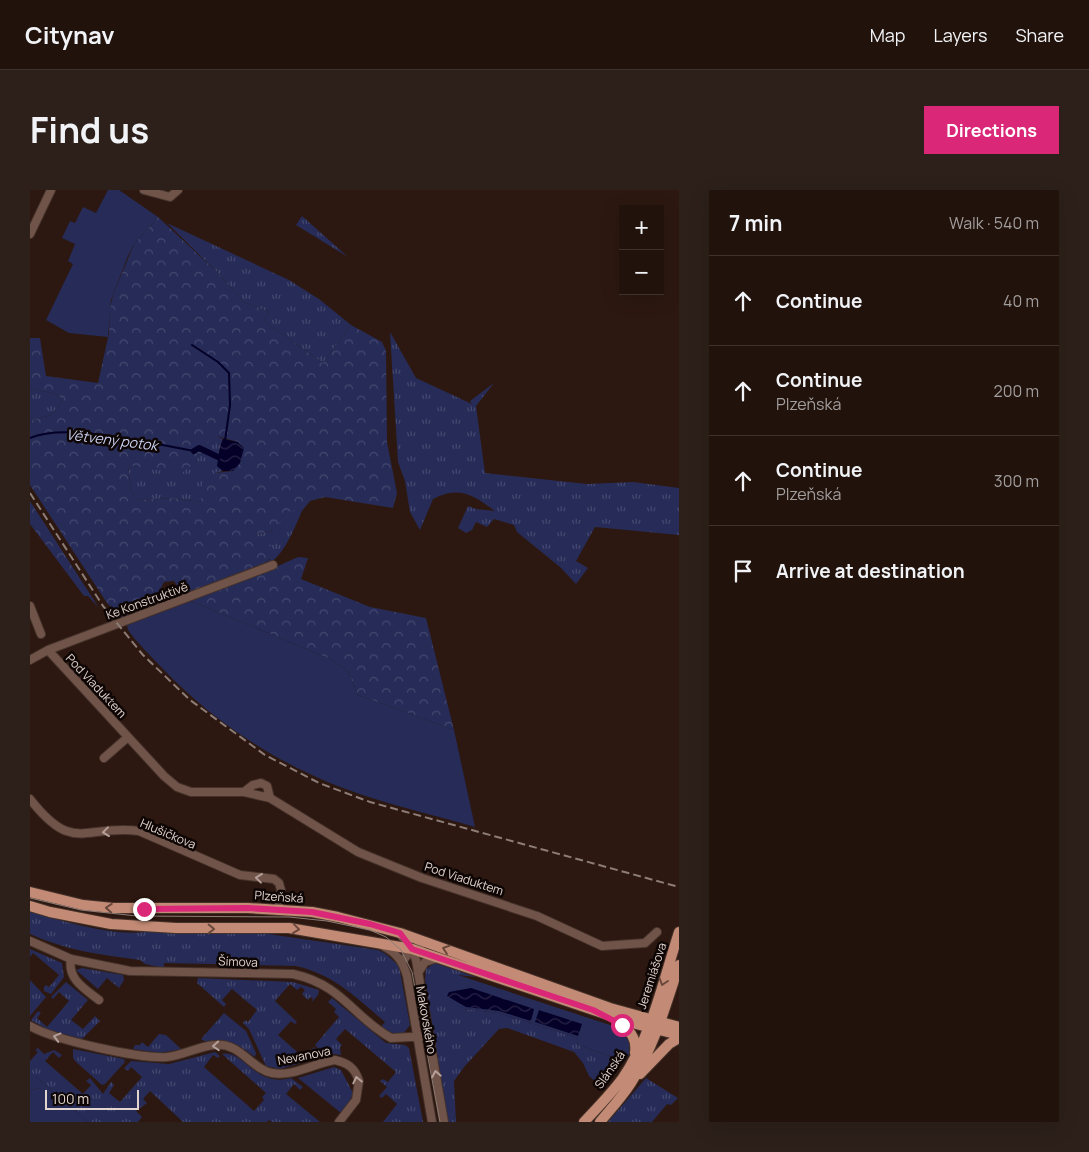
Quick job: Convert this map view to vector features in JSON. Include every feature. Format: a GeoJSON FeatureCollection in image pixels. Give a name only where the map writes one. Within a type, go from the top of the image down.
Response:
{"type":"FeatureCollection","features":[{"type":"Feature","properties":{"kind":"main road","name":"Plzeňská"},"geometry":{"type":"LineString","coordinates":[[30,892],[83,905],[113,908],[248,908],[338,917],[427,942],[654,1025],[679,1036]]}},
{"type":"Feature","properties":{"kind":"main road","name":"Plzeňská"},"geometry":{"type":"LineString","coordinates":[[30,906],[111,924],[176,928],[289,928],[370,941],[412,949],[593,1010],[654,1025],[679,1026]]}},
{"type":"Feature","properties":{"kind":"main road","name":"Jeremiášova"},"geometry":{"type":"LineString","coordinates":[[654,1025],[679,932]]}},
{"type":"Feature","properties":{"kind":"main road","name":"Jeremiášova"},"geometry":{"type":"LineString","coordinates":[[654,1025],[679,965]]}},
{"type":"Feature","properties":{"kind":"main road"},"geometry":{"type":"LineString","coordinates":[[593,1010],[628,1029],[635,1041],[634,1060]]}},
{"type":"Feature","properties":{"kind":"main road","name":"Slánská"},"geometry":{"type":"LineString","coordinates":[[584,1122],[621,1080],[654,1025]]}},
{"type":"Feature","properties":{"kind":"main road","name":"Slánská"},"geometry":{"type":"LineString","coordinates":[[600,1122],[631,1083],[654,1025]]}},
{"type":"Feature","properties":{"kind":"main road"},"geometry":{"type":"LineString","coordinates":[[631,1083],[679,1036]]}},
{"type":"Feature","properties":{"kind":"street"},"geometry":{"type":"LineString","coordinates":[[30,234],[32,225],[51,190]]}},
{"type":"Feature","properties":{"kind":"street"},"geometry":{"type":"LineString","coordinates":[[144,190],[170,197],[178,190]]}},
{"type":"Feature","properties":{"kind":"street","name":"Ke Konstruktivě"},"geometry":{"type":"LineString","coordinates":[[30,660],[48,650],[273,565]]}},
{"type":"Feature","properties":{"kind":"street"},"geometry":{"type":"LineString","coordinates":[[30,606],[41,634]]}},
{"type":"Feature","properties":{"kind":"street","name":"Pod Viaduktem"},"geometry":{"type":"LineString","coordinates":[[48,650],[177,787],[191,792],[244,792],[270,798],[358,852],[422,878],[536,916],[602,946],[645,943],[657,932]]}},
{"type":"Feature","properties":{"kind":"street","name":"Pod Viaduktem"},"geometry":{"type":"LineString","coordinates":[[104,758],[128,737]]}},
{"type":"Feature","properties":{"kind":"street","name":"Pod Viaduktem"},"geometry":{"type":"LineString","coordinates":[[244,792],[253,785],[261,783],[267,786],[270,798]]}},
{"type":"Feature","properties":{"kind":"street","name":"Hlušičkova"},"geometry":{"type":"LineString","coordinates":[[30,799],[50,823],[67,832],[84,834],[124,829],[139,831],[240,875],[274,879],[279,883],[281,890],[278,910]]}},
{"type":"Feature","properties":{"kind":"street","name":"Makovského"},"geometry":{"type":"LineString","coordinates":[[400,933],[412,949],[418,973],[444,1122]]}},
{"type":"Feature","properties":{"kind":"street","name":"Šímova"},"geometry":{"type":"LineString","coordinates":[[30,941],[71,959],[130,971],[294,974],[330,987],[386,1035],[396,1039],[430,1036]]}},
{"type":"Feature","properties":{"kind":"street"},"geometry":{"type":"LineString","coordinates":[[370,941],[392,951],[402,962],[412,949],[427,942]]}},
{"type":"Feature","properties":{"kind":"street"},"geometry":{"type":"LineString","coordinates":[[418,973],[425,962],[439,958]]}},
{"type":"Feature","properties":{"kind":"street"},"geometry":{"type":"LineString","coordinates":[[71,959],[70,968],[74,978],[99,1000]]}},
{"type":"Feature","properties":{"kind":"street","name":"Makovského"},"geometry":{"type":"LineString","coordinates":[[402,962],[407,976],[432,1122]]}},
{"type":"Feature","properties":{"kind":"street","name":"Nevanova"},"geometry":{"type":"LineString","coordinates":[[30,1026],[60,1039],[146,1056],[166,1057],[216,1044],[222,1045],[238,1050],[261,1069],[271,1073],[283,1074],[335,1060],[344,1062],[356,1072],[359,1086],[352,1108],[339,1122]]}},
{"type":"Feature","properties":{"kind":"green space"},"geometry":{"type":"Polygon","coordinates":[[[108,190],[119,190],[158,217],[134,244],[128,256],[111,300],[108,337],[69,333],[46,320],[73,264],[68,261],[75,244],[62,238],[70,221],[75,223],[83,207],[96,213],[108,190]]]}},
{"type":"Feature","properties":{"kind":"green space"},"geometry":{"type":"Polygon","coordinates":[[[302,216],[348,257],[296,225],[302,216]]]}},
{"type":"Feature","properties":{"kind":"green space"},"geometry":{"type":"Polygon","coordinates":[[[158,217],[217,272],[244,302],[269,312],[264,321],[323,363],[351,325],[382,342],[386,351],[387,442],[397,493],[393,508],[325,497],[310,501],[302,511],[285,514],[276,528],[255,535],[268,542],[274,551],[274,555],[261,566],[278,566],[298,557],[308,558],[301,579],[370,607],[426,618],[454,730],[358,695],[348,671],[330,659],[191,601],[183,595],[174,581],[164,582],[151,608],[124,618],[107,603],[30,485],[30,421],[51,415],[62,402],[59,395],[30,388],[30,338],[40,338],[46,376],[98,383],[109,333],[110,308],[113,295],[134,244],[158,217]],[[213,435],[195,462],[181,474],[128,465],[131,491],[138,500],[173,498],[201,502],[202,483],[215,473],[233,471],[238,442],[213,435]]]}},
{"type":"Feature","properties":{"kind":"green space"},"geometry":{"type":"Polygon","coordinates":[[[167,223],[289,280],[319,299],[351,325],[323,363],[264,321],[269,312],[244,302],[217,272],[167,223]]]}},
{"type":"Feature","properties":{"kind":"green space"},"geometry":{"type":"Polygon","coordinates":[[[390,332],[416,378],[472,404],[470,401],[494,383],[476,406],[485,473],[587,484],[633,482],[679,488],[679,535],[595,527],[576,561],[588,568],[576,584],[560,567],[517,532],[514,525],[494,519],[487,527],[476,522],[472,530],[466,533],[458,528],[468,506],[495,511],[472,496],[450,493],[433,499],[420,530],[410,512],[405,481],[398,462],[390,332]]]}},
{"type":"Feature","properties":{"kind":"green space"},"geometry":{"type":"Polygon","coordinates":[[[30,388],[59,395],[62,402],[51,415],[30,421],[30,388]]]}},
{"type":"Feature","properties":{"kind":"green space"},"geometry":{"type":"Polygon","coordinates":[[[213,434],[223,439],[218,466],[223,471],[215,473],[201,502],[173,498],[138,500],[131,491],[128,465],[195,462],[213,434]]]}},
{"type":"Feature","properties":{"kind":"green space"},"geometry":{"type":"Polygon","coordinates":[[[30,501],[99,608],[88,596],[84,596],[30,524],[30,501]]]}},
{"type":"Feature","properties":{"kind":"green space"},"geometry":{"type":"Polygon","coordinates":[[[291,509],[302,511],[291,535],[281,553],[274,560],[260,566],[270,559],[254,535],[272,531],[286,512],[291,509]]]}},
{"type":"Feature","properties":{"kind":"green space"},"geometry":{"type":"Polygon","coordinates":[[[191,601],[330,659],[348,671],[358,695],[454,730],[475,827],[372,798],[314,776],[260,747],[209,711],[163,669],[136,640],[128,630],[127,625],[191,601]]]}},
{"type":"Feature","properties":{"kind":"green space"},"geometry":{"type":"Polygon","coordinates":[[[30,911],[107,931],[138,933],[152,931],[262,933],[378,950],[399,966],[410,1025],[403,1034],[389,1032],[381,1027],[385,1022],[344,988],[322,975],[296,966],[164,963],[164,968],[145,964],[140,960],[97,954],[56,944],[30,934],[30,911]]]}},
{"type":"Feature","properties":{"kind":"green space"},"geometry":{"type":"Polygon","coordinates":[[[30,949],[62,963],[64,977],[51,994],[44,991],[44,987],[46,985],[49,987],[59,975],[33,953],[30,957],[30,949]]]}},
{"type":"Feature","properties":{"kind":"green space"},"geometry":{"type":"Polygon","coordinates":[[[435,963],[476,977],[458,975],[464,1009],[499,1013],[575,1037],[578,1039],[576,1044],[618,1059],[621,1054],[629,1055],[608,1080],[597,1083],[589,1076],[583,1063],[574,1052],[507,1028],[499,1029],[464,1067],[454,1081],[456,1122],[448,1122],[425,979],[426,969],[435,963]]]}},
{"type":"Feature","properties":{"kind":"green space"},"geometry":{"type":"Polygon","coordinates":[[[82,968],[123,975],[124,980],[119,988],[107,978],[98,989],[76,970],[82,968]]]}},
{"type":"Feature","properties":{"kind":"green space"},"geometry":{"type":"Polygon","coordinates":[[[458,975],[613,1026],[619,1029],[630,1041],[629,1055],[621,1053],[618,1059],[576,1044],[578,1039],[575,1037],[499,1013],[464,1009],[439,994],[436,979],[458,975]]]}},
{"type":"Feature","properties":{"kind":"green space"},"geometry":{"type":"Polygon","coordinates":[[[198,978],[293,982],[319,990],[318,995],[311,1003],[313,999],[310,997],[308,1000],[302,994],[305,990],[301,987],[297,990],[290,984],[275,1001],[297,1022],[295,1024],[291,1021],[278,1035],[304,1058],[314,1047],[322,1057],[280,1069],[266,1066],[249,1029],[243,1023],[245,1020],[248,1022],[257,1010],[232,989],[222,1000],[226,1004],[224,1007],[197,983],[198,978]]]}},
{"type":"Feature","properties":{"kind":"green space"},"geometry":{"type":"Polygon","coordinates":[[[30,980],[46,997],[30,1016],[30,980]]]}},
{"type":"Feature","properties":{"kind":"green space"},"geometry":{"type":"Polygon","coordinates":[[[66,982],[88,1000],[71,1020],[83,1029],[95,1016],[100,1021],[82,1039],[48,1030],[31,1020],[38,1011],[41,1013],[37,1018],[47,1027],[69,1001],[59,992],[53,999],[51,997],[66,982]]]}},
{"type":"Feature","properties":{"kind":"green space"},"geometry":{"type":"Polygon","coordinates":[[[332,998],[386,1043],[405,1045],[409,1048],[423,1122],[383,1122],[397,1104],[386,1094],[382,1098],[379,1096],[387,1087],[380,1081],[383,1079],[388,1082],[396,1072],[345,1029],[336,1039],[342,1045],[340,1047],[341,1055],[325,1056],[315,1045],[339,1017],[334,1012],[336,1009],[328,1002],[332,998]]]}},
{"type":"Feature","properties":{"kind":"green space"},"geometry":{"type":"Polygon","coordinates":[[[224,1013],[246,1031],[256,1053],[255,1057],[235,1044],[201,1039],[224,1013]]]}},
{"type":"Feature","properties":{"kind":"green space"},"geometry":{"type":"Polygon","coordinates":[[[159,1034],[166,1035],[181,1049],[160,1053],[133,1049],[135,1045],[140,1045],[142,1042],[148,1047],[159,1034]]]}},
{"type":"Feature","properties":{"kind":"green space"},"geometry":{"type":"Polygon","coordinates":[[[38,1048],[44,1054],[54,1050],[62,1055],[59,1058],[53,1052],[45,1061],[83,1094],[91,1085],[86,1081],[90,1078],[103,1094],[111,1082],[114,1085],[109,1093],[120,1102],[142,1077],[131,1067],[128,1071],[124,1068],[131,1061],[169,1064],[215,1052],[220,1056],[218,1058],[213,1055],[204,1067],[254,1111],[264,1100],[262,1097],[266,1093],[222,1054],[230,1054],[268,1078],[278,1080],[291,1078],[303,1087],[300,1090],[294,1084],[286,1094],[320,1122],[272,1122],[269,1120],[267,1122],[183,1122],[150,1091],[143,1099],[147,1103],[136,1111],[142,1117],[138,1122],[88,1122],[35,1076],[40,1088],[30,1090],[30,1061],[38,1052],[35,1050],[38,1048]]]}},
{"type":"Feature","properties":{"kind":"green space"},"geometry":{"type":"Polygon","coordinates":[[[73,1049],[124,1059],[125,1062],[102,1085],[75,1061],[73,1049]]]}},
{"type":"Feature","properties":{"kind":"green space"},"geometry":{"type":"Polygon","coordinates":[[[334,1067],[341,1070],[353,1093],[350,1101],[341,1113],[298,1078],[334,1067]]]}},
{"type":"Feature","properties":{"kind":"green space"},"geometry":{"type":"Polygon","coordinates":[[[35,1076],[88,1122],[30,1122],[30,1090],[40,1088],[31,1080],[35,1076]]]}},
{"type":"Feature","properties":{"kind":"green space"},"geometry":{"type":"Polygon","coordinates":[[[646,1078],[678,1098],[671,1105],[667,1104],[652,1122],[608,1122],[646,1078]]]}},
{"type":"Feature","properties":{"kind":"water"},"geometry":{"type":"Polygon","coordinates":[[[223,439],[238,442],[244,448],[240,463],[233,471],[223,471],[217,466],[223,439]]]}},
{"type":"Feature","properties":{"kind":"water"},"geometry":{"type":"Polygon","coordinates":[[[471,988],[534,1009],[531,1021],[499,1011],[466,1007],[447,996],[449,992],[471,988]]]}},
{"type":"Feature","properties":{"kind":"water"},"geometry":{"type":"Polygon","coordinates":[[[539,1010],[582,1024],[578,1036],[535,1022],[539,1010]]]}},
{"type":"Feature","properties":{"kind":"waterway","name":"Větvený potok"},"geometry":{"type":"LineString","coordinates":[[192,345],[218,362],[229,373],[230,405],[225,441]]}},
{"type":"Feature","properties":{"kind":"waterway","name":"Větvený potok"},"geometry":{"type":"LineString","coordinates":[[30,438],[65,432],[87,433],[194,451]]}},
{"type":"Feature","properties":{"kind":"waterway","name":"Větvený potok"},"geometry":{"type":"LineString","coordinates":[[194,451],[199,448],[218,457]]}},
{"type":"Feature","properties":{"kind":"tram line"},"geometry":{"type":"LineString","coordinates":[[30,898],[81,910],[137,916],[289,917],[327,921],[370,930],[386,937],[401,950],[412,972],[440,1122]]}},
{"type":"Feature","properties":{"kind":"railway"},"geometry":{"type":"LineString","coordinates":[[30,493],[103,606],[143,655],[190,700],[265,755],[319,783],[370,802],[679,887]]}},
{"type":"Feature","properties":{"kind":"route"},"geometry":{"type":"LineString","coordinates":[[144,909],[176,907],[248,908],[312,912],[370,924],[400,933],[412,949],[593,1010],[622,1025]]}}]}
